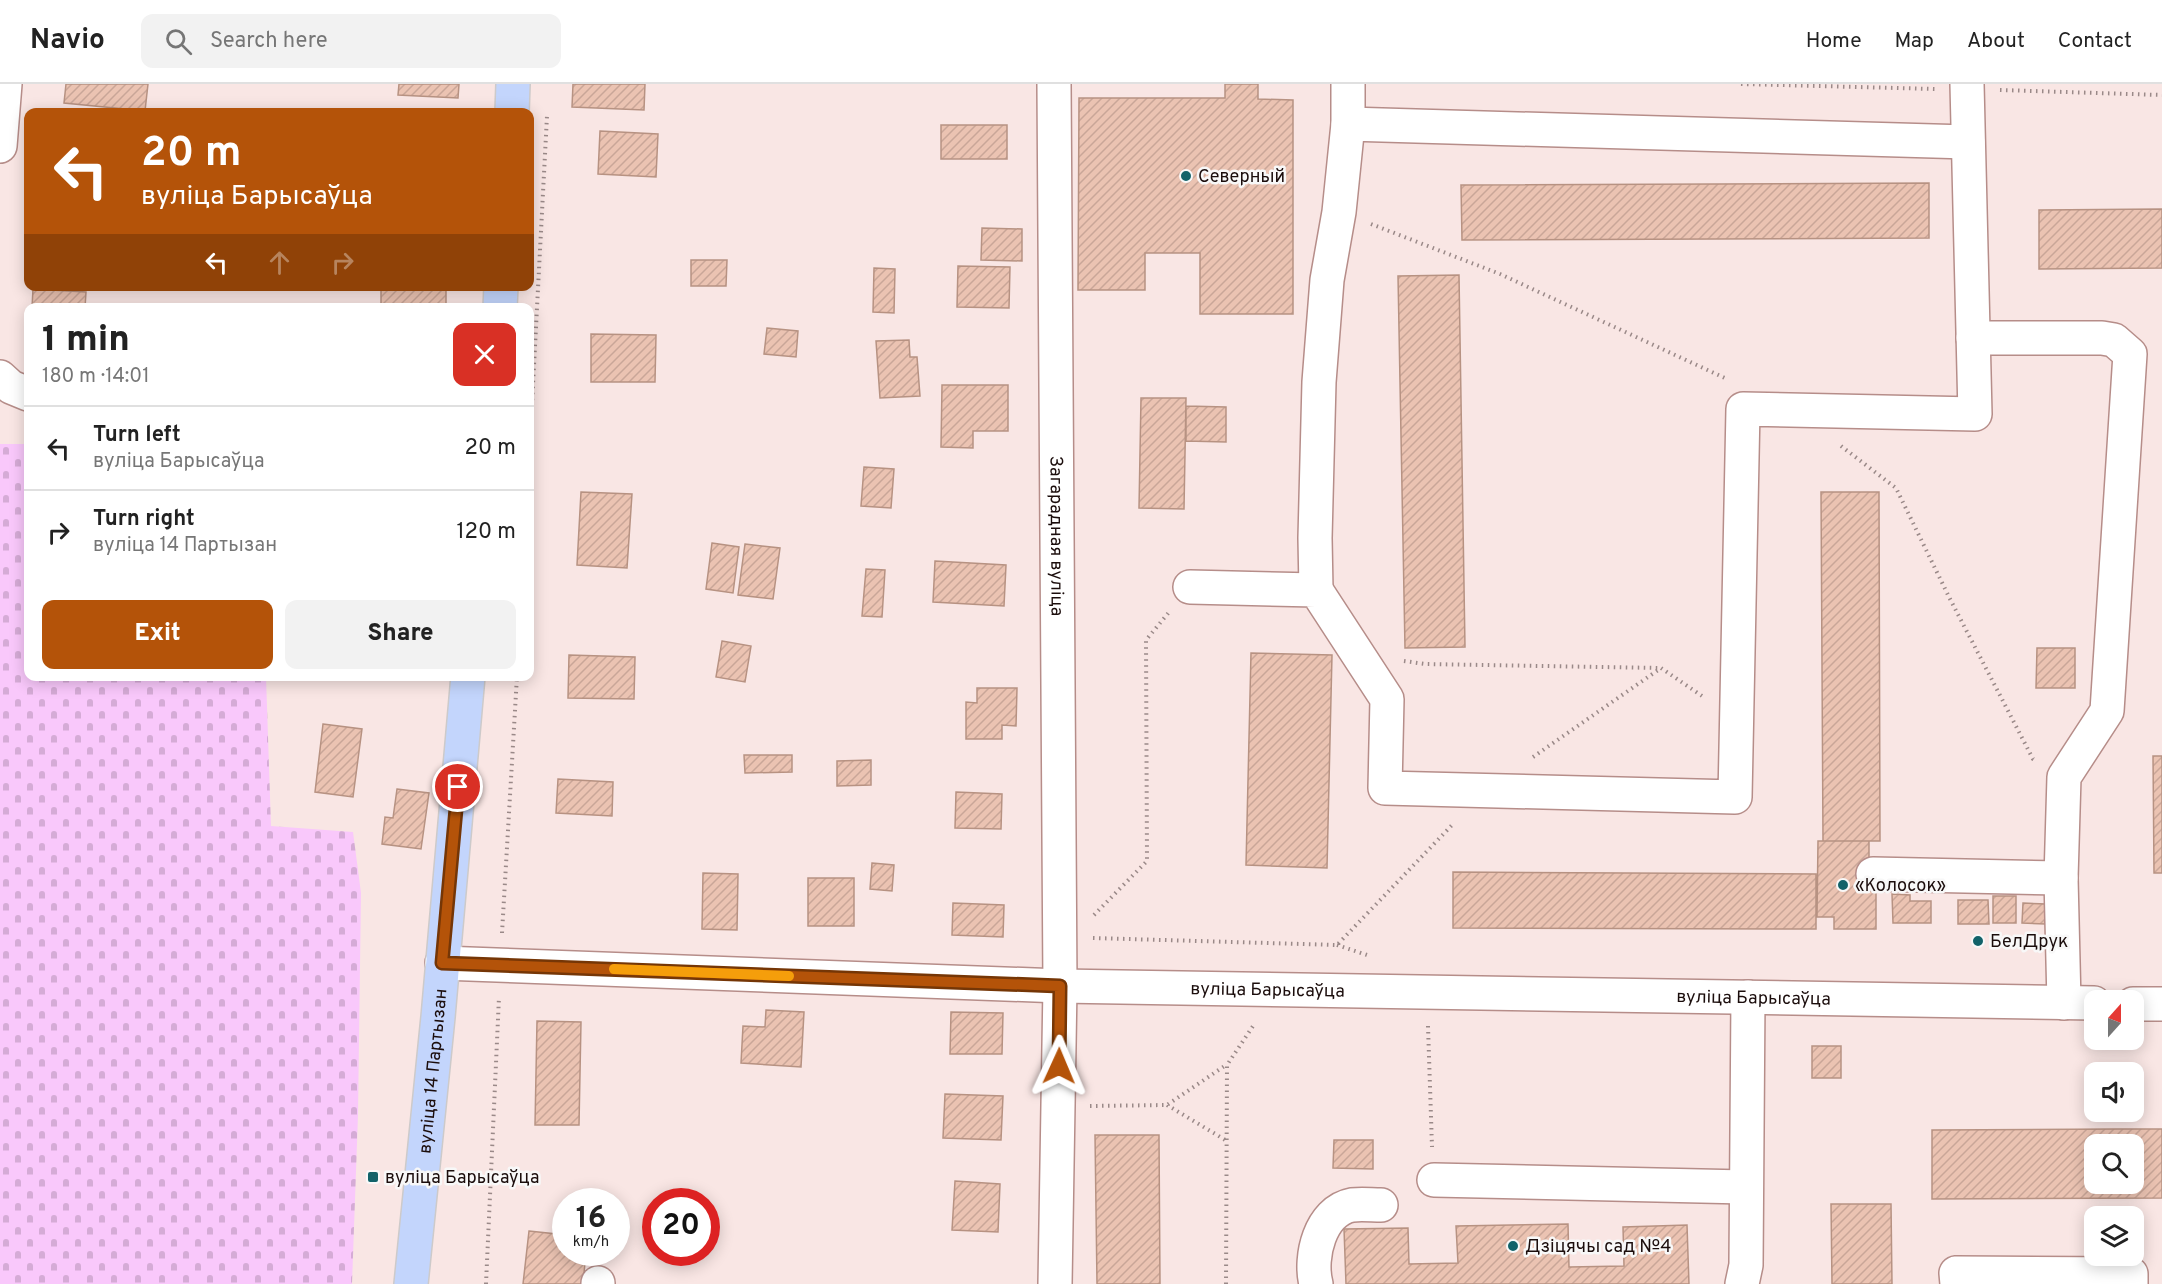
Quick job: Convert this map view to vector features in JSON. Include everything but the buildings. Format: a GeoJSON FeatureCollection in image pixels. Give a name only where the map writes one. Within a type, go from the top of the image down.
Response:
{"type":"FeatureCollection","features":[{"type":"Feature","properties":{"kind":"main road"},"geometry":{"type":"LineString","coordinates":[[512,108],[513,84]]}},
{"type":"Feature","properties":{"kind":"main road","name":"вуліца 14 Партызан"},"geometry":{"type":"LineString","coordinates":[[411,1284],[468,681]]}},
{"type":"Feature","properties":{"kind":"street"},"geometry":{"type":"LineString","coordinates":[[0,146],[5,84]]}},
{"type":"Feature","properties":{"kind":"street","name":"Загарадная вуліца"},"geometry":{"type":"LineString","coordinates":[[1054,84],[1066,937],[1060,986],[1055,1284]]}},
{"type":"Feature","properties":{"kind":"street"},"geometry":{"type":"LineString","coordinates":[[1348,84],[1348,124],[1339,212],[1327,280],[1319,382],[1315,527],[1316,590],[1387,699],[1385,788],[1735,797],[1743,409],[1975,414],[1967,84]]}},
{"type":"Feature","properties":{"kind":"street"},"geometry":{"type":"LineString","coordinates":[[1348,124],[1968,142]]}},
{"type":"Feature","properties":{"kind":"street"},"geometry":{"type":"LineString","coordinates":[[1973,338],[2102,338],[2114,340],[2130,354],[2107,711],[2064,777],[2061,878],[2079,1003]]}},
{"type":"Feature","properties":{"kind":"street"},"geometry":{"type":"LineString","coordinates":[[0,377],[11,387],[24,392]]}},
{"type":"Feature","properties":{"kind":"street"},"geometry":{"type":"LineString","coordinates":[[1190,587],[1316,590]]}},
{"type":"Feature","properties":{"kind":"street"},"geometry":{"type":"LineString","coordinates":[[1873,874],[2061,878]]}},
{"type":"Feature","properties":{"kind":"street","name":"вуліца Барысаўца"},"geometry":{"type":"LineString","coordinates":[[442,963],[1060,986],[2079,1003]]}},
{"type":"Feature","properties":{"kind":"street"},"geometry":{"type":"LineString","coordinates":[[1742,1284],[1746,1265],[1748,997]]}},
{"type":"Feature","properties":{"kind":"street"},"geometry":{"type":"LineString","coordinates":[[2144,1004],[2162,1004]]}},
{"type":"Feature","properties":{"kind":"street"},"geometry":{"type":"LineString","coordinates":[[1434,1180],[1745,1187]]}},
{"type":"Feature","properties":{"kind":"street"},"geometry":{"type":"LineString","coordinates":[[1316,1284],[1313,1270],[1316,1244],[1326,1223],[1340,1210],[1353,1205],[1381,1205]]}},
{"type":"Feature","properties":{"kind":"street"},"geometry":{"type":"LineString","coordinates":[[1956,1284],[1956,1273],[2131,1274],[2131,1284]]}},
{"type":"Feature","properties":{"kind":"path"},"geometry":{"type":"LineString","coordinates":[[534,368],[548,108]]}},
{"type":"Feature","properties":{"kind":"path"},"geometry":{"type":"LineString","coordinates":[[1066,937],[1147,861],[1146,640],[1190,587]]}},
{"type":"Feature","properties":{"kind":"path"},"geometry":{"type":"LineString","coordinates":[[1357,653],[1425,664],[1660,668],[1737,720]]}},
{"type":"Feature","properties":{"kind":"path"},"geometry":{"type":"LineString","coordinates":[[1066,937],[1337,945],[1486,790],[1660,668]]}},
{"type":"Feature","properties":{"kind":"path"},"geometry":{"type":"LineString","coordinates":[[1419,1022],[1428,1022],[1434,1180]]}},
{"type":"Feature","properties":{"kind":"path"},"geometry":{"type":"LineString","coordinates":[[1167,1105],[1227,1065],[1255,1023],[1267,1023]]}},
{"type":"Feature","properties":{"kind":"path"},"geometry":{"type":"LineString","coordinates":[[1226,1284],[1227,1065]]}},
{"type":"Feature","properties":{"kind":"path"},"geometry":{"type":"LineString","coordinates":[[1058,1107],[1167,1105],[1227,1141]]}},
{"type":"Feature","properties":{"kind":"green space"},"geometry":{"type":"Polygon","coordinates":[[[0,444],[24,444],[24,681],[266,681],[271,826],[353,832],[361,893],[358,1115],[352,1284],[0,1284],[0,444]]]}},
{"type":"Feature","properties":{"kind":"slow traffic"},"geometry":{"type":"LineString","coordinates":[[614,969],[789,976]]}},
{"type":"Feature","properties":{"kind":"place","name":"Северный"},"geometry":{"type":"Point","coordinates":[1186,176]}},
{"type":"Feature","properties":{"kind":"place","name":"«Колосок»"},"geometry":{"type":"Point","coordinates":[1843,885]}},
{"type":"Feature","properties":{"kind":"place","name":"БелДрук"},"geometry":{"type":"Point","coordinates":[1978,941]}},
{"type":"Feature","properties":{"kind":"place","name":"вуліца Барысаўца"},"geometry":{"type":"Point","coordinates":[373,1177]}},
{"type":"Feature","properties":{"kind":"place","name":"Дзіцячы сад №4"},"geometry":{"type":"Point","coordinates":[1513,1246]}},
{"type":"Feature","properties":{"kind":"route"},"geometry":{"type":"LineString","coordinates":[[458,787],[442,963],[1060,986],[1059,1066]]}}]}
